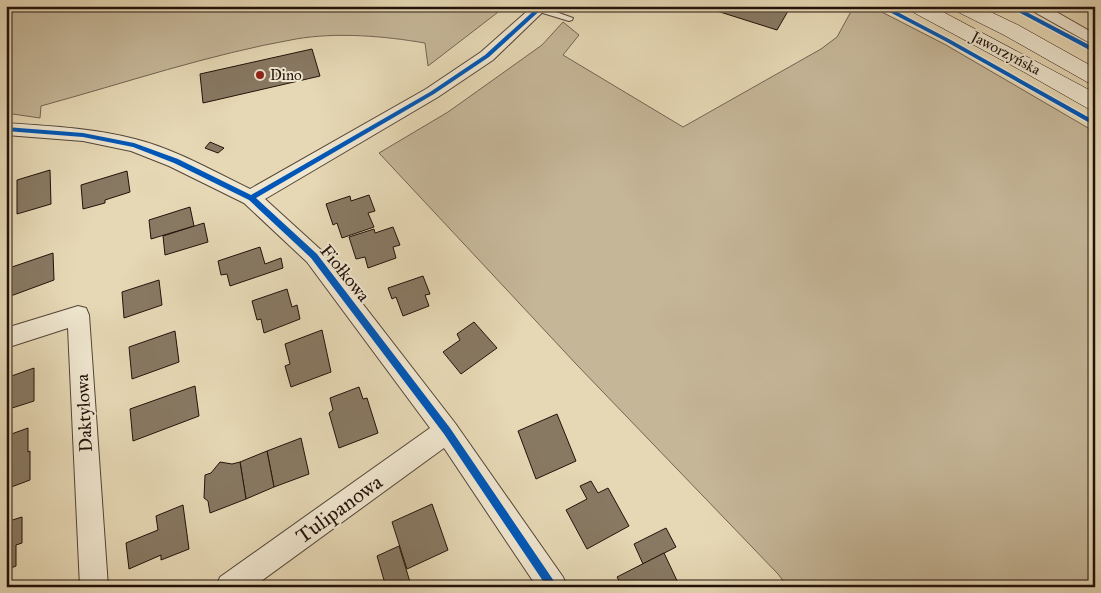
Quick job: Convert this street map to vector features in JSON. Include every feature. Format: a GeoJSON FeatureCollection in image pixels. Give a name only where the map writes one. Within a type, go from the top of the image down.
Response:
{"type":"FeatureCollection","features":[{"type":"Feature","properties":{"kind":"main road","name":"Jaworzyńska"},"geometry":{"type":"LineString","coordinates":[[916,6],[1032,67],[1095,103]]}},
{"type":"Feature","properties":{"kind":"main road","name":"Jaworzyńska"},"geometry":{"type":"LineString","coordinates":[[962,6],[1011,30],[1095,77]]}},
{"type":"Feature","properties":{"kind":"street"},"geometry":{"type":"LineString","coordinates":[[1034,6],[1095,41]]}},
{"type":"Feature","properties":{"kind":"street"},"geometry":{"type":"LineString","coordinates":[[251,198],[432,93],[487,56],[540,8]]}},
{"type":"Feature","properties":{"kind":"street","name":"Fiołkowa"},"geometry":{"type":"LineString","coordinates":[[6,129],[83,135],[134,145],[176,161],[251,198],[314,256],[447,431],[553,587]]}},
{"type":"Feature","properties":{"kind":"street","name":"Daktylowa"},"geometry":{"type":"LineString","coordinates":[[6,338],[78,315],[94,587]]}},
{"type":"Feature","properties":{"kind":"street","name":"Tulipanowa"},"geometry":{"type":"LineString","coordinates":[[230,587],[447,431]]}},
{"type":"Feature","properties":{"kind":"lane"},"geometry":{"type":"LineString","coordinates":[[540,8],[569,18]]}},
{"type":"Feature","properties":{"kind":"shaded area"},"geometry":{"type":"Polygon","coordinates":[[[6,6],[506,6],[428,66],[425,43],[361,36],[328,36],[296,39],[200,61],[41,106],[40,118],[6,113],[6,6]]]}},
{"type":"Feature","properties":{"kind":"shaded area"},"geometry":{"type":"Polygon","coordinates":[[[854,6],[870,6],[946,45],[1095,132],[1095,587],[788,587],[778,574],[577,365],[379,153],[448,112],[500,75],[542,45],[563,22],[579,35],[563,55],[683,127],[821,49],[837,37],[854,6]]]}},
{"type":"Feature","properties":{"kind":"building"},"geometry":{"type":"Polygon","coordinates":[[[701,6],[791,6],[777,30],[701,6]]]}},
{"type":"Feature","properties":{"kind":"building","name":"Dino"},"geometry":{"type":"Polygon","coordinates":[[[312,49],[320,76],[203,103],[200,74],[312,49]]]}},
{"type":"Feature","properties":{"kind":"building"},"geometry":{"type":"Polygon","coordinates":[[[210,142],[224,148],[218,153],[205,148],[210,142]]]}},
{"type":"Feature","properties":{"kind":"building"},"geometry":{"type":"Polygon","coordinates":[[[50,170],[51,204],[17,214],[17,180],[50,170]]]}},
{"type":"Feature","properties":{"kind":"building"},"geometry":{"type":"Polygon","coordinates":[[[127,171],[130,192],[105,200],[105,203],[83,209],[81,185],[127,171]]]}},
{"type":"Feature","properties":{"kind":"building"},"geometry":{"type":"Polygon","coordinates":[[[369,195],[375,211],[368,213],[374,227],[342,238],[337,223],[333,225],[326,204],[350,196],[351,201],[369,195]]]}},
{"type":"Feature","properties":{"kind":"building"},"geometry":{"type":"Polygon","coordinates":[[[190,207],[194,226],[151,239],[149,220],[190,207]]]}},
{"type":"Feature","properties":{"kind":"building"},"geometry":{"type":"Polygon","coordinates":[[[204,223],[208,242],[165,255],[163,236],[204,223]]]}},
{"type":"Feature","properties":{"kind":"building"},"geometry":{"type":"Polygon","coordinates":[[[393,227],[400,245],[393,247],[396,258],[368,268],[365,257],[356,259],[349,237],[374,229],[375,233],[393,227]]]}},
{"type":"Feature","properties":{"kind":"building"},"geometry":{"type":"Polygon","coordinates":[[[260,247],[265,264],[281,258],[283,268],[230,286],[227,274],[221,275],[218,261],[260,247]]]}},
{"type":"Feature","properties":{"kind":"building"},"geometry":{"type":"Polygon","coordinates":[[[53,253],[54,280],[8,297],[9,268],[53,253]]]}},
{"type":"Feature","properties":{"kind":"building"},"geometry":{"type":"Polygon","coordinates":[[[423,276],[430,294],[425,295],[429,306],[403,316],[396,297],[392,299],[388,288],[423,276]]]}},
{"type":"Feature","properties":{"kind":"building"},"geometry":{"type":"Polygon","coordinates":[[[159,280],[162,305],[124,318],[122,292],[159,280]]]}},
{"type":"Feature","properties":{"kind":"building"},"geometry":{"type":"Polygon","coordinates":[[[287,289],[292,307],[297,305],[300,319],[264,333],[261,319],[257,320],[252,301],[287,289]]]}},
{"type":"Feature","properties":{"kind":"building"},"geometry":{"type":"Polygon","coordinates":[[[474,322],[497,348],[461,374],[443,352],[460,340],[457,334],[474,322]]]}},
{"type":"Feature","properties":{"kind":"building"},"geometry":{"type":"Polygon","coordinates":[[[322,330],[331,372],[291,387],[285,366],[290,364],[285,344],[322,330]]]}},
{"type":"Feature","properties":{"kind":"building"},"geometry":{"type":"Polygon","coordinates":[[[175,331],[179,362],[132,379],[129,347],[175,331]]]}},
{"type":"Feature","properties":{"kind":"building"},"geometry":{"type":"Polygon","coordinates":[[[34,368],[34,401],[9,409],[9,417],[6,417],[6,378],[34,368]]]}},
{"type":"Feature","properties":{"kind":"building"},"geometry":{"type":"Polygon","coordinates":[[[195,386],[199,416],[133,441],[130,409],[195,386]]]}},
{"type":"Feature","properties":{"kind":"building"},"geometry":{"type":"Polygon","coordinates":[[[359,387],[363,399],[367,398],[378,433],[339,448],[329,413],[333,410],[330,398],[359,387]]]}},
{"type":"Feature","properties":{"kind":"building"},"geometry":{"type":"Polygon","coordinates":[[[557,414],[576,461],[536,479],[518,431],[557,414]]]}},
{"type":"Feature","properties":{"kind":"building"},"geometry":{"type":"Polygon","coordinates":[[[28,428],[30,480],[6,489],[6,436],[28,428]]]}},
{"type":"Feature","properties":{"kind":"building"},"geometry":{"type":"Polygon","coordinates":[[[301,438],[309,474],[274,487],[267,451],[301,438]]]}},
{"type":"Feature","properties":{"kind":"building"},"geometry":{"type":"Polygon","coordinates":[[[267,451],[274,487],[246,499],[240,462],[267,451]]]}},
{"type":"Feature","properties":{"kind":"building"},"geometry":{"type":"Polygon","coordinates":[[[220,462],[232,464],[240,462],[246,499],[210,513],[208,501],[204,498],[205,475],[211,473],[220,462]]]}},
{"type":"Feature","properties":{"kind":"building"},"geometry":{"type":"Polygon","coordinates":[[[591,481],[598,493],[608,488],[629,526],[587,549],[566,510],[587,499],[580,486],[591,481]]]}},
{"type":"Feature","properties":{"kind":"building"},"geometry":{"type":"Polygon","coordinates":[[[432,504],[448,550],[407,569],[392,522],[432,504]]]}},
{"type":"Feature","properties":{"kind":"building"},"geometry":{"type":"Polygon","coordinates":[[[183,505],[189,549],[161,560],[161,555],[129,569],[126,543],[158,530],[156,516],[183,505]]]}},
{"type":"Feature","properties":{"kind":"building"},"geometry":{"type":"Polygon","coordinates":[[[22,517],[22,543],[16,545],[16,566],[6,570],[6,522],[22,517]]]}},
{"type":"Feature","properties":{"kind":"building"},"geometry":{"type":"Polygon","coordinates":[[[666,528],[676,547],[643,564],[634,544],[666,528]]]}},
{"type":"Feature","properties":{"kind":"building"},"geometry":{"type":"Polygon","coordinates":[[[399,546],[410,582],[400,587],[386,587],[377,556],[399,546]]]}},
{"type":"Feature","properties":{"kind":"building"},"geometry":{"type":"Polygon","coordinates":[[[664,553],[680,587],[622,587],[617,577],[664,553]]]}},
{"type":"Feature","properties":{"kind":"cycle path"},"geometry":{"type":"LineString","coordinates":[[251,198],[432,93],[487,56],[542,6]]}},
{"type":"Feature","properties":{"kind":"cycle path"},"geometry":{"type":"LineString","coordinates":[[881,6],[947,40],[1095,124]]}},
{"type":"Feature","properties":{"kind":"cycle path"},"geometry":{"type":"LineString","coordinates":[[1010,6],[1095,51]]}},
{"type":"Feature","properties":{"kind":"cycle path"},"geometry":{"type":"LineString","coordinates":[[6,129],[83,135],[134,145],[176,161],[251,198],[314,256],[447,431],[553,587]]}},
{"type":"Feature","properties":{"kind":"place","name":"Dino"},"geometry":{"type":"Point","coordinates":[260,75]}}]}
